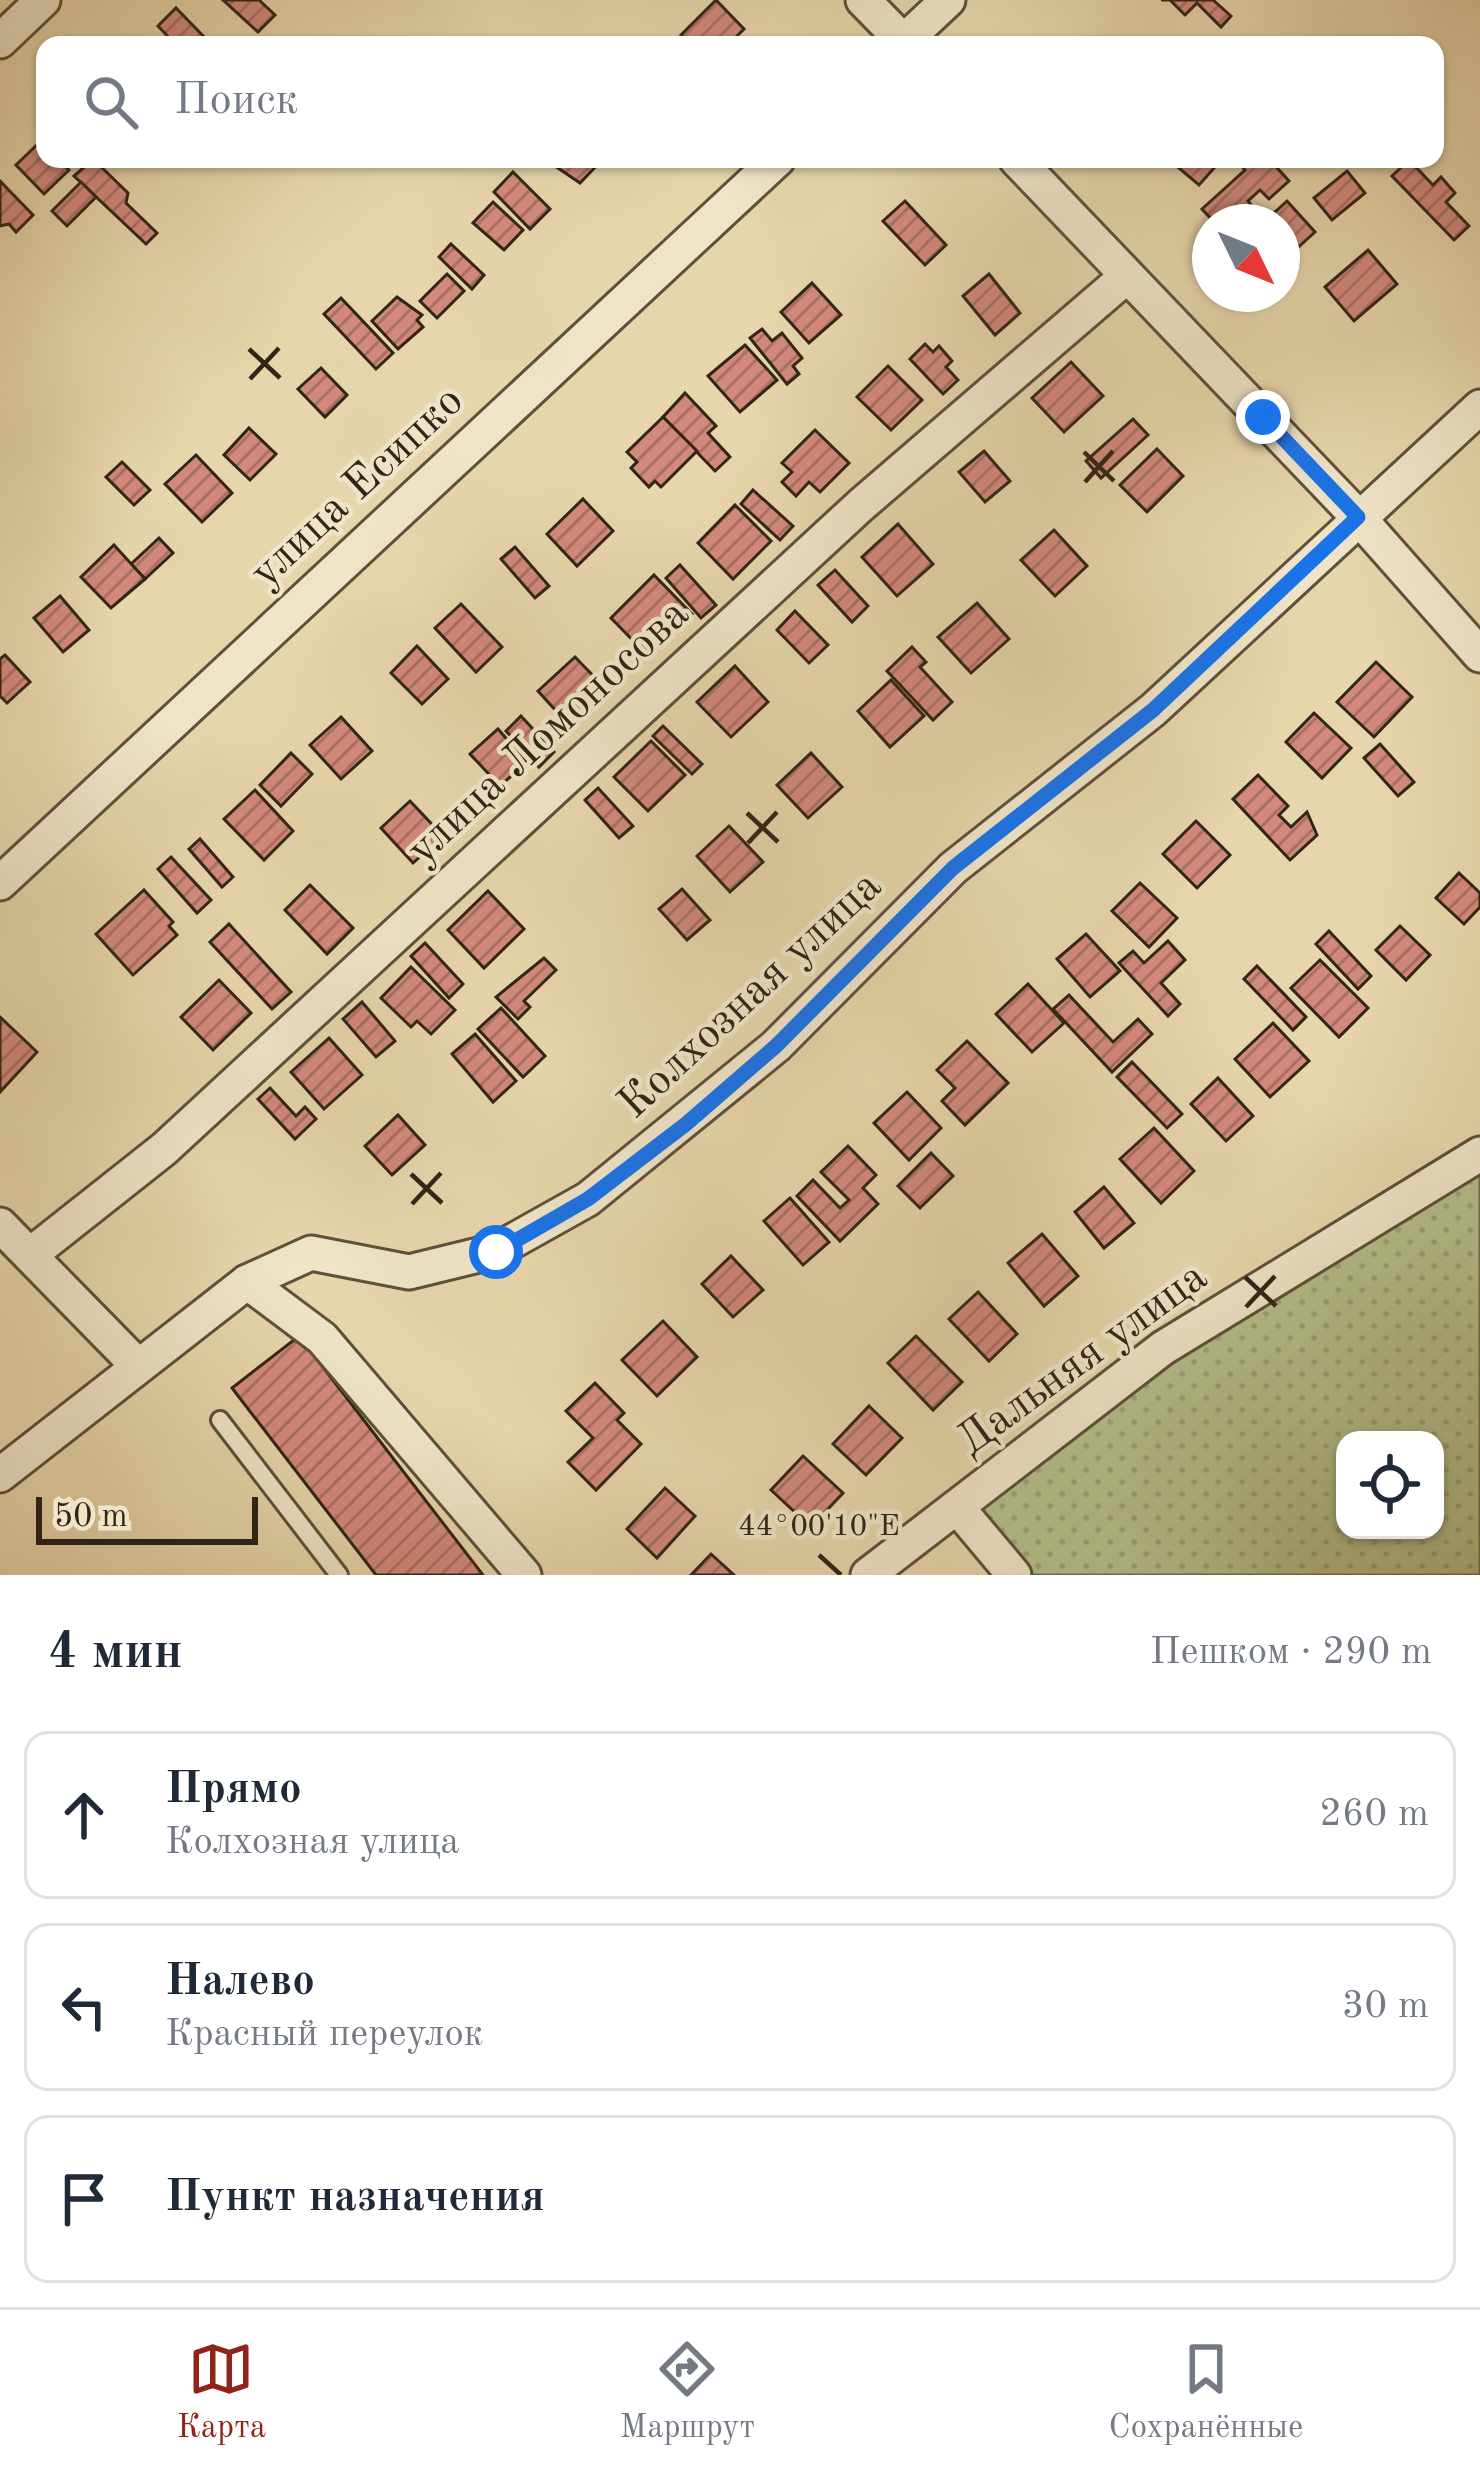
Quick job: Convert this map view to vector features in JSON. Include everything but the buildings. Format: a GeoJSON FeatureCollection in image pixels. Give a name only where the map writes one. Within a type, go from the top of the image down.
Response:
{"type":"FeatureCollection","features":[{"type":"Feature","properties":{"kind":"street"},"geometry":{"type":"LineString","coordinates":[[0,41],[43,0]]}},
{"type":"Feature","properties":{"kind":"street"},"geometry":{"type":"LineString","coordinates":[[862,0],[896,36]]}},
{"type":"Feature","properties":{"kind":"street"},"geometry":{"type":"LineString","coordinates":[[912,36],[948,0]]}},
{"type":"Feature","properties":{"kind":"street","name":"улица Есипко"},"geometry":{"type":"LineString","coordinates":[[0,883],[768,168]]}},
{"type":"Feature","properties":{"kind":"street"},"geometry":{"type":"LineString","coordinates":[[1025,168],[1358,517],[1480,655]]}},
{"type":"Feature","properties":{"kind":"street","name":"улица Ломоносова"},"geometry":{"type":"LineString","coordinates":[[30,1256],[164,1149],[861,505],[1127,276]]}},
{"type":"Feature","properties":{"kind":"street","name":"Колхозная улица"},"geometry":{"type":"LineString","coordinates":[[0,1474],[248,1282],[311,1253],[409,1272],[496,1252],[588,1199],[776,1046],[953,868],[1153,710],[1480,407]]}},
{"type":"Feature","properties":{"kind":"street","name":"Дальняя улица"},"geometry":{"type":"LineString","coordinates":[[868,1575],[1163,1348],[1480,1154]]}},
{"type":"Feature","properties":{"kind":"street"},"geometry":{"type":"LineString","coordinates":[[0,1225],[137,1365]]}},
{"type":"Feature","properties":{"kind":"street"},"geometry":{"type":"LineString","coordinates":[[248,1282],[322,1338],[524,1575]]}},
{"type":"Feature","properties":{"kind":"street"},"geometry":{"type":"LineString","coordinates":[[957,1507],[1014,1575]]}},
{"type":"Feature","properties":{"kind":"lane"},"geometry":{"type":"LineString","coordinates":[[220,1420],[339,1575]]}},
{"type":"Feature","properties":{"kind":"green space"},"geometry":{"type":"Polygon","coordinates":[[[1480,1154],[1480,1575],[1014,1575],[957,1507],[1480,1154]]]}},
{"type":"Feature","properties":{"kind":"route"},"geometry":{"type":"LineString","coordinates":[[496,1252],[588,1199],[686,1124],[776,1046],[953,868],[1153,710],[1358,517],[1263,417]]}}]}
